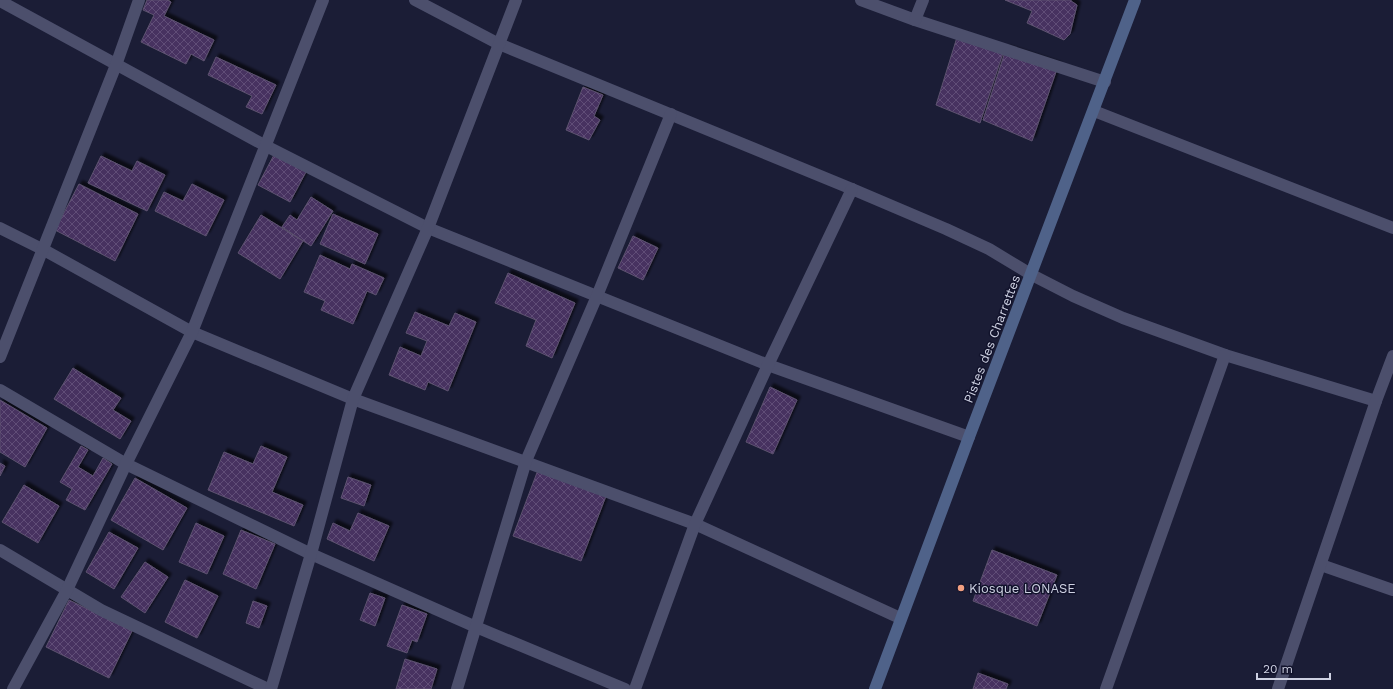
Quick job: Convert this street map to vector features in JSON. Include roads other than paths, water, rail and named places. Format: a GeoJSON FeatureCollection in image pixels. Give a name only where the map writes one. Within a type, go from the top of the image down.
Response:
{"type":"FeatureCollection","features":[{"type":"Feature","properties":{"kind":"main road","name":"Pistes des Charrettes"},"geometry":{"type":"LineString","coordinates":[[875,689],[900,618],[1136,0]]}},
{"type":"Feature","properties":{"kind":"street"},"geometry":{"type":"LineString","coordinates":[[0,357],[44,250],[116,65],[139,0]]}},
{"type":"Feature","properties":{"kind":"street"},"geometry":{"type":"LineString","coordinates":[[13,689],[68,590],[126,464],[192,332],[323,0]]}},
{"type":"Feature","properties":{"kind":"street"},"geometry":{"type":"LineString","coordinates":[[415,0],[499,44],[852,189],[989,249],[1032,275],[1073,296],[1123,318],[1225,355],[1376,401]]}},
{"type":"Feature","properties":{"kind":"street"},"geometry":{"type":"LineString","coordinates":[[271,689],[311,554],[353,399],[428,228],[516,0]]}},
{"type":"Feature","properties":{"kind":"street"},"geometry":{"type":"LineString","coordinates":[[861,0],[916,20],[1105,82]]}},
{"type":"Feature","properties":{"kind":"street"},"geometry":{"type":"LineString","coordinates":[[916,20],[923,0]]}},
{"type":"Feature","properties":{"kind":"street"},"geometry":{"type":"LineString","coordinates":[[0,1],[266,146],[428,228],[768,365],[969,437]]}},
{"type":"Feature","properties":{"kind":"street"},"geometry":{"type":"LineString","coordinates":[[1094,111],[1393,228]]}},
{"type":"Feature","properties":{"kind":"street"},"geometry":{"type":"LineString","coordinates":[[457,689],[526,461],[597,296],[670,114]]}},
{"type":"Feature","properties":{"kind":"street"},"geometry":{"type":"LineString","coordinates":[[636,689],[695,524],[768,365],[852,189]]}},
{"type":"Feature","properties":{"kind":"street"},"geometry":{"type":"LineString","coordinates":[[0,228],[44,250],[192,332],[353,399],[695,524],[900,618]]}},
{"type":"Feature","properties":{"kind":"street"},"geometry":{"type":"LineString","coordinates":[[1106,689],[1225,355]]}},
{"type":"Feature","properties":{"kind":"street"},"geometry":{"type":"LineString","coordinates":[[1278,689],[1376,401],[1393,356]]}},
{"type":"Feature","properties":{"kind":"street"},"geometry":{"type":"LineString","coordinates":[[0,390],[126,464],[311,554],[476,627],[625,689]]}},
{"type":"Feature","properties":{"kind":"street"},"geometry":{"type":"LineString","coordinates":[[0,550],[101,610],[268,689]]}},
{"type":"Feature","properties":{"kind":"street"},"geometry":{"type":"LineString","coordinates":[[1321,565],[1393,590]]}},
{"type":"Feature","properties":{"kind":"place","name":"Kiosque LONASE"},"geometry":{"type":"Point","coordinates":[961,588]}}]}
